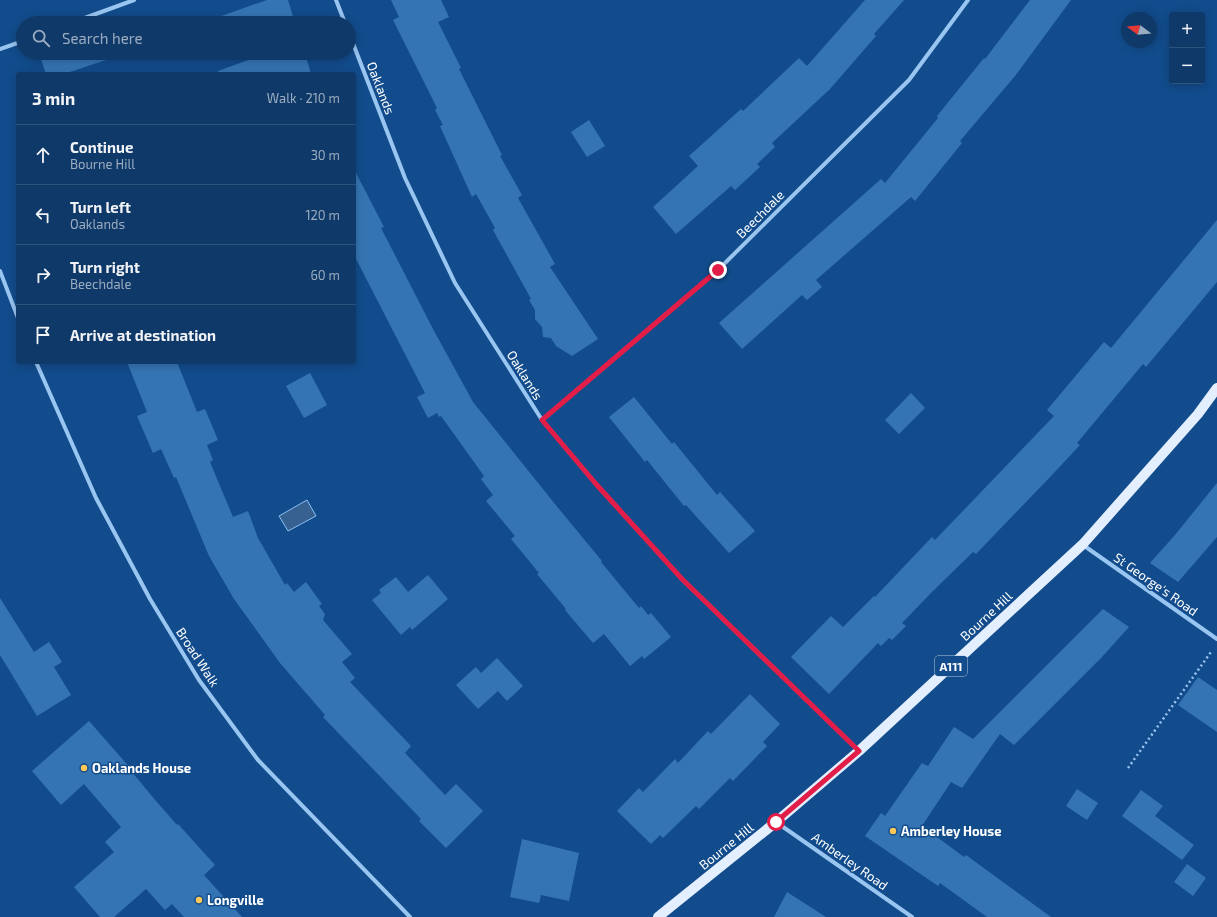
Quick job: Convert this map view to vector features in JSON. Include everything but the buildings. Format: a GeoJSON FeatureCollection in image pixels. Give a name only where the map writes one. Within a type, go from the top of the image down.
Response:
{"type":"FeatureCollection","features":[{"type":"Feature","properties":{"kind":"main road","name":"Bourne Hill"},"geometry":{"type":"LineString","coordinates":[[658,917],[776,822],[859,751],[1082,544],[1198,414],[1217,388]]}},
{"type":"Feature","properties":{"kind":"street"},"geometry":{"type":"LineString","coordinates":[[90,16],[134,0]]}},
{"type":"Feature","properties":{"kind":"street"},"geometry":{"type":"LineString","coordinates":[[336,0],[342,16]]}},
{"type":"Feature","properties":{"kind":"street","name":"Beechdale"},"geometry":{"type":"LineString","coordinates":[[542,420],[718,270],[909,80],[968,0]]}},
{"type":"Feature","properties":{"kind":"street"},"geometry":{"type":"LineString","coordinates":[[0,49],[16,43]]}},
{"type":"Feature","properties":{"kind":"street","name":"Oaklands"},"geometry":{"type":"LineString","coordinates":[[356,51],[405,178],[455,283],[542,420],[596,484],[682,579],[859,751]]}},
{"type":"Feature","properties":{"kind":"street"},"geometry":{"type":"LineString","coordinates":[[0,271],[16,313]]}},
{"type":"Feature","properties":{"kind":"street","name":"Broad Walk"},"geometry":{"type":"LineString","coordinates":[[37,364],[96,498],[150,599],[199,680],[258,760],[410,917]]}},
{"type":"Feature","properties":{"kind":"street","name":"St George's Road"},"geometry":{"type":"LineString","coordinates":[[1082,544],[1217,640]]}},
{"type":"Feature","properties":{"kind":"street","name":"Amberley Road"},"geometry":{"type":"LineString","coordinates":[[776,822],[912,917]]}},
{"type":"Feature","properties":{"kind":"path"},"geometry":{"type":"LineString","coordinates":[[1128,768],[1213,649]]}},
{"type":"Feature","properties":{"kind":"water"},"geometry":{"type":"Polygon","coordinates":[[[307,500],[316,516],[288,531],[279,516],[307,500]]]}},
{"type":"Feature","properties":{"kind":"place","name":"Oaklands House"},"geometry":{"type":"Point","coordinates":[84,768]}},
{"type":"Feature","properties":{"kind":"place","name":"Amberley House"},"geometry":{"type":"Point","coordinates":[893,831]}},
{"type":"Feature","properties":{"kind":"place","name":"Longville"},"geometry":{"type":"Point","coordinates":[199,900]}},
{"type":"Feature","properties":{"kind":"route"},"geometry":{"type":"LineString","coordinates":[[718,270],[542,420],[596,484],[682,579],[859,751],[776,822]]}}]}
